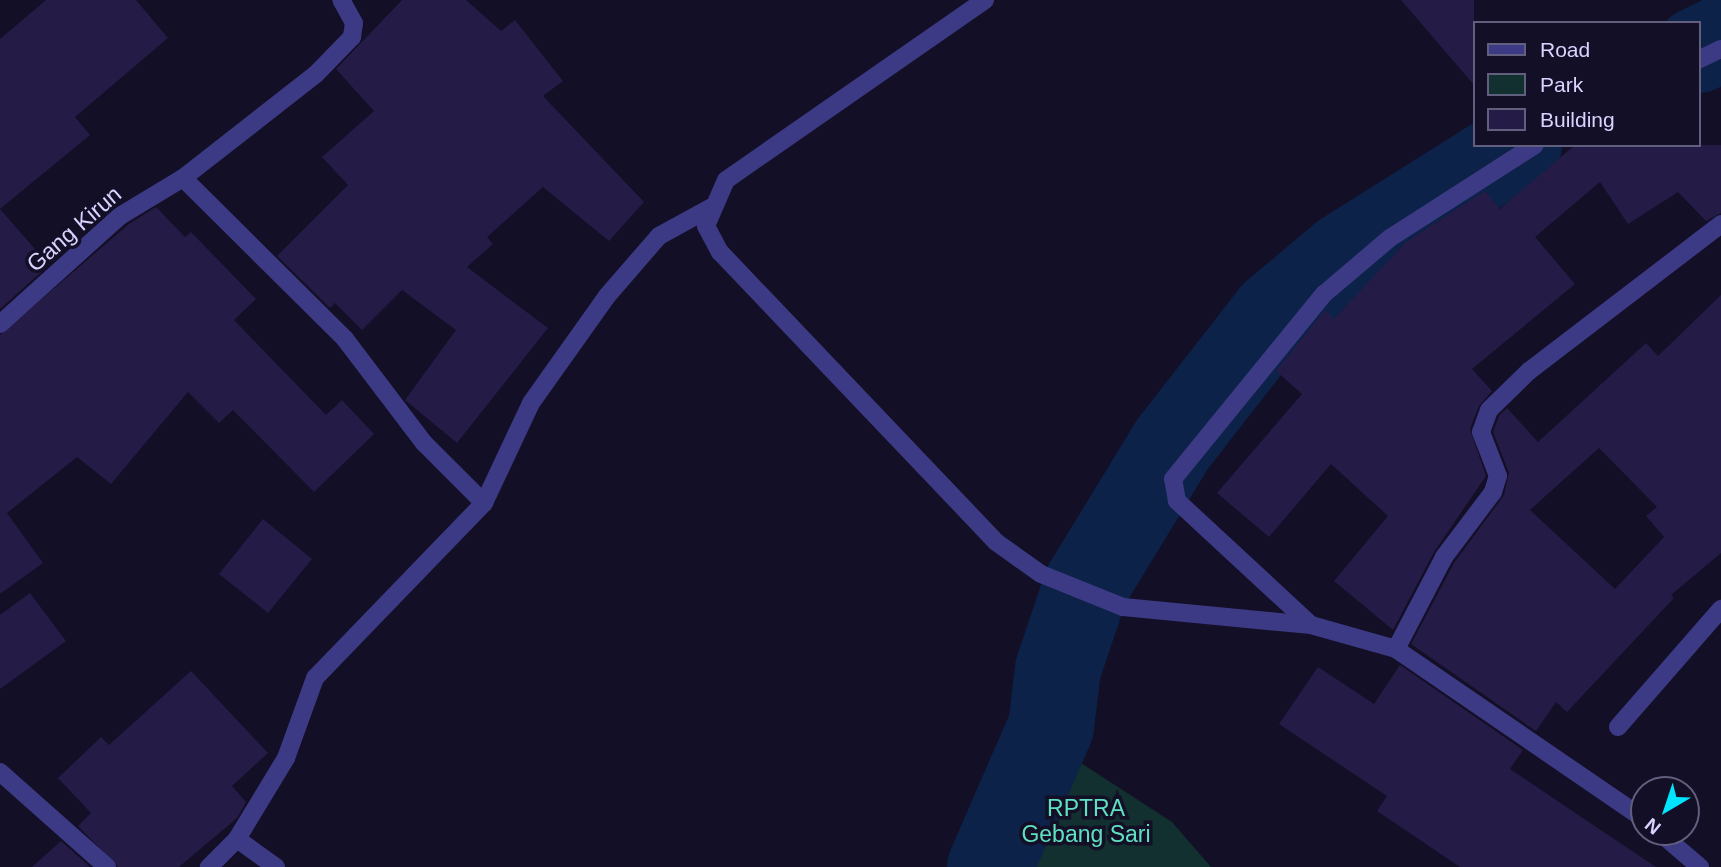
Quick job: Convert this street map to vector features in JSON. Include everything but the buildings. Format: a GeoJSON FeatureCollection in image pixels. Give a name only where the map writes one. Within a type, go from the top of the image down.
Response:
{"type":"FeatureCollection","features":[{"type":"Feature","properties":{"kind":"street","name":"Gang Kirun"},"geometry":{"type":"LineString","coordinates":[[0,324],[120,216],[183,178],[316,74],[352,37],[354,23],[341,0]]}},
{"type":"Feature","properties":{"kind":"street"},"geometry":{"type":"LineString","coordinates":[[985,0],[726,180],[706,226],[720,252],[996,542],[1066,587],[1123,607],[1311,625],[1396,649],[1630,809]]}},
{"type":"Feature","properties":{"kind":"street"},"geometry":{"type":"LineString","coordinates":[[1700,59],[1721,48]]}},
{"type":"Feature","properties":{"kind":"street"},"geometry":{"type":"LineString","coordinates":[[1311,625],[1177,501],[1173,479],[1324,294],[1390,238],[1532,147]]}},
{"type":"Feature","properties":{"kind":"street"},"geometry":{"type":"LineString","coordinates":[[183,178],[345,339],[424,443],[484,503]]}},
{"type":"Feature","properties":{"kind":"street"},"geometry":{"type":"LineString","coordinates":[[209,867],[237,839],[286,758],[315,678],[484,503],[531,403],[607,296],[659,236],[712,207]]}},
{"type":"Feature","properties":{"kind":"street"},"geometry":{"type":"LineString","coordinates":[[1396,649],[1444,556],[1493,492],[1498,476],[1481,432],[1489,410],[1529,371],[1721,225]]}},
{"type":"Feature","properties":{"kind":"street"},"geometry":{"type":"LineString","coordinates":[[1618,727],[1721,609]]}},
{"type":"Feature","properties":{"kind":"street"},"geometry":{"type":"LineString","coordinates":[[0,772],[107,867]]}},
{"type":"Feature","properties":{"kind":"street"},"geometry":{"type":"LineString","coordinates":[[237,839],[276,867]]}},
{"type":"Feature","properties":{"kind":"street"},"geometry":{"type":"LineString","coordinates":[[1675,846],[1700,867]]}},
{"type":"Feature","properties":{"kind":"green space","name":"RPTRA Gebang Sari"},"geometry":{"type":"Polygon","coordinates":[[[1067,754],[1172,822],[1211,867],[1013,867],[1067,754]]]}},
{"type":"Feature","properties":{"kind":"waterway"},"geometry":{"type":"LineString","coordinates":[[1700,49],[1721,39]]}},
{"type":"Feature","properties":{"kind":"waterway"},"geometry":{"type":"LineString","coordinates":[[990,867],[1051,727],[1058,669],[1086,586],[1172,445],[1274,314],[1343,256],[1516,147]]}}]}
